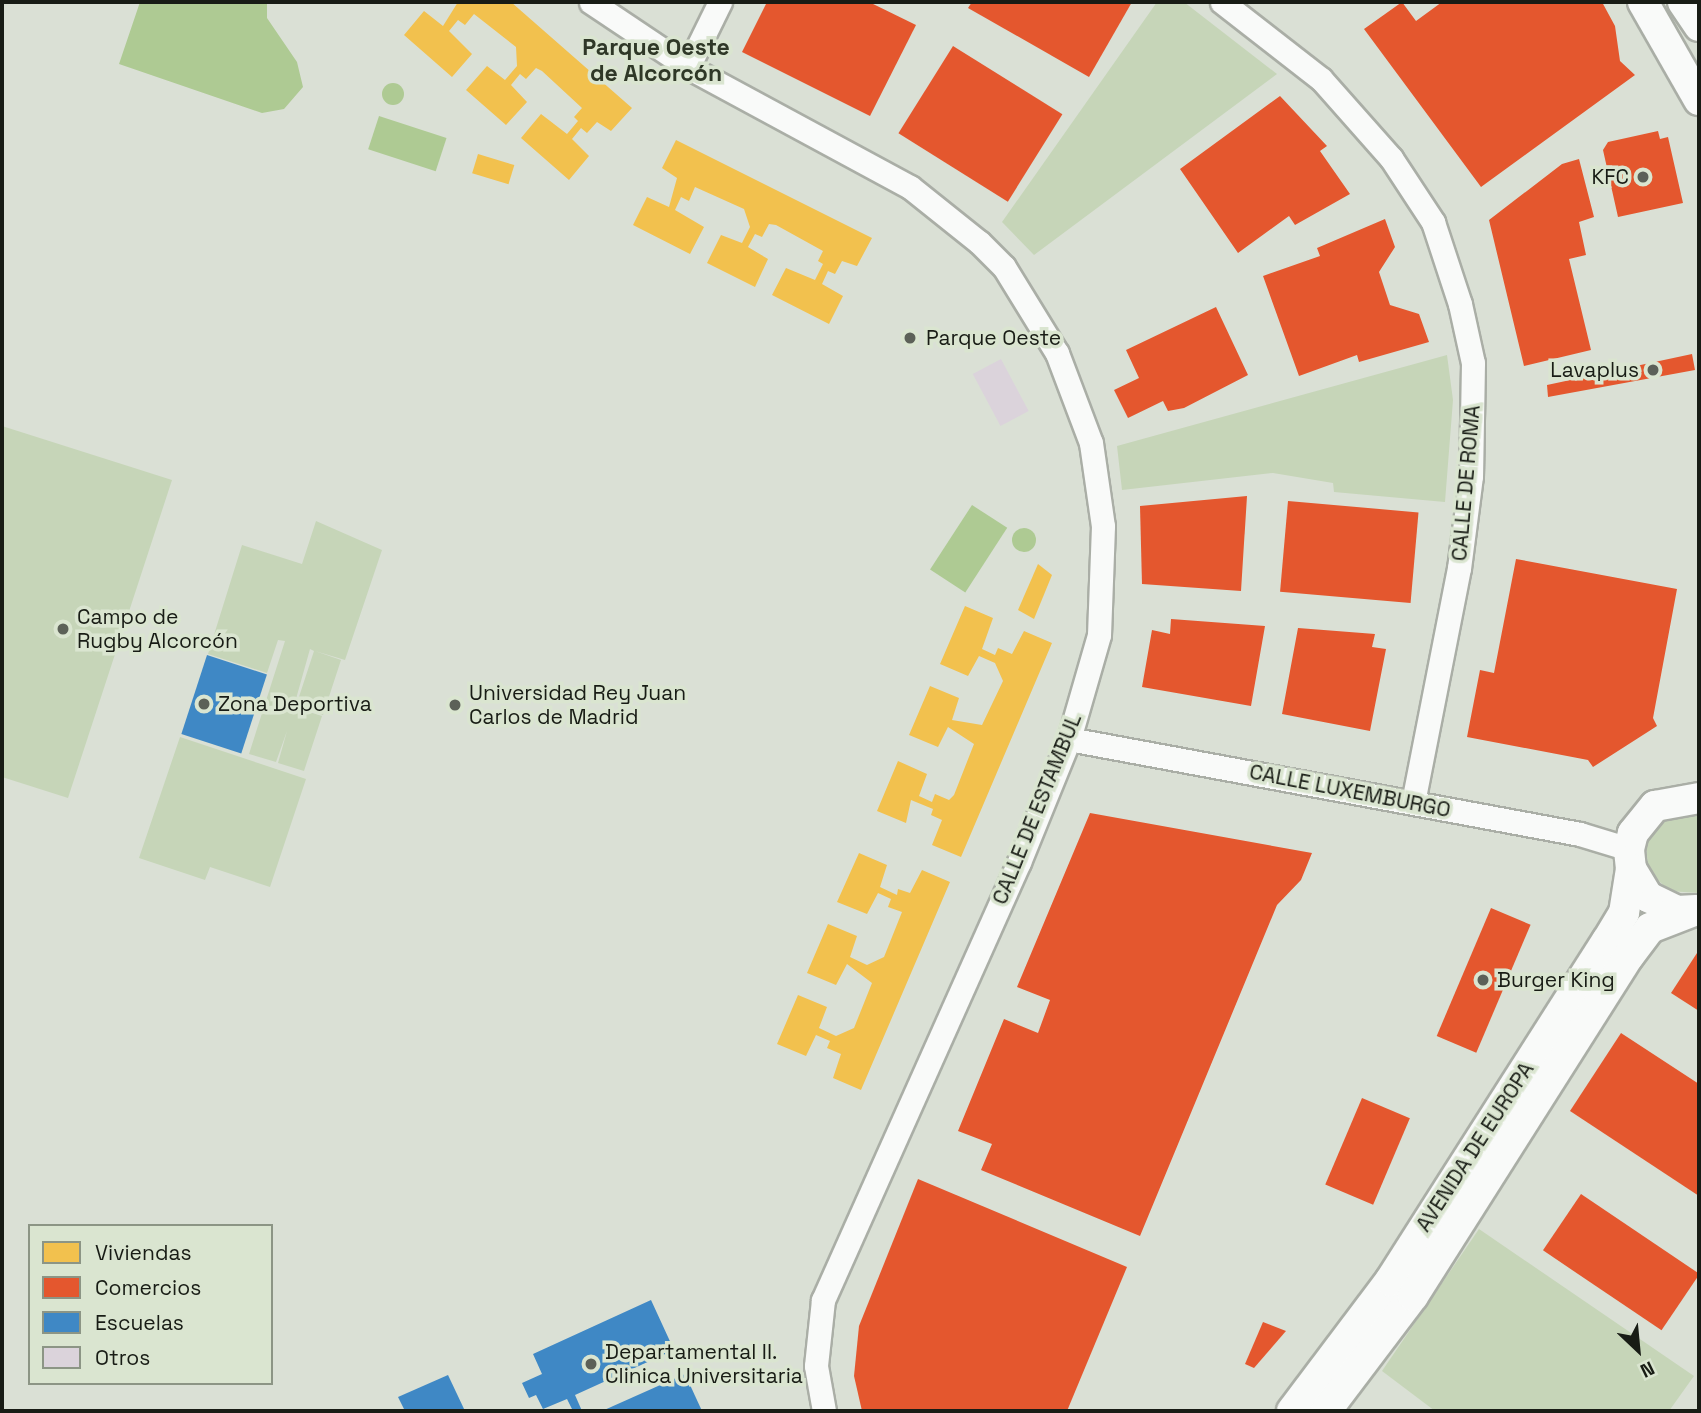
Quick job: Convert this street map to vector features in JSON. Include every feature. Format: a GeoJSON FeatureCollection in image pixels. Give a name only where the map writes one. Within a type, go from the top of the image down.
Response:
{"type":"FeatureCollection","features":[{"type":"Feature","properties":{"kind":"street","name":"CALLE DE ESTAMBUL"},"geometry":{"type":"LineString","coordinates":[[591,2],[688,67],[910,187],[1004,267],[1057,353],[1091,443],[1103,526],[1099,635],[1069,739],[823,1300],[816,1366],[824,1411]]}},
{"type":"Feature","properties":{"kind":"street"},"geometry":{"type":"LineString","coordinates":[[688,67],[720,2]]}},
{"type":"Feature","properties":{"kind":"street","name":"CALLE DE ROMA"},"geometry":{"type":"LineString","coordinates":[[1222,2],[1321,79],[1391,158],[1433,222],[1460,304],[1473,363],[1471,476],[1460,568],[1413,802]]}},
{"type":"Feature","properties":{"kind":"street"},"geometry":{"type":"LineString","coordinates":[[1643,2],[1699,100]]}},
{"type":"Feature","properties":{"kind":"street"},"geometry":{"type":"LineString","coordinates":[[1683,2],[1699,26]]}},
{"type":"Feature","properties":{"kind":"street","name":"CALLE LUXEMBURGO"},"geometry":{"type":"LineString","coordinates":[[1069,739],[1413,802],[1630,859]]}},
{"type":"Feature","properties":{"kind":"street","name":"AVENIDA DE EUROPA"},"geometry":{"type":"LineString","coordinates":[[1292,1411],[1390,1281],[1624,913],[1630,859],[1648,812],[1696,790]]}},
{"type":"Feature","properties":{"kind":"street"},"geometry":{"type":"LineString","coordinates":[[1630,859],[1662,906],[1697,910]]}},
{"type":"Feature","properties":{"kind":"street","name":"AVENIDA DE EUROPA"},"geometry":{"type":"LineString","coordinates":[[1326,1411],[1413,1296],[1629,956],[1650,928],[1697,910]]}},
{"type":"Feature","properties":{"kind":"shaded area"},"geometry":{"type":"Polygon","coordinates":[[[140,2],[267,2],[267,18],[297,62],[303,87],[284,109],[262,113],[119,64],[140,2]]]}},
{"type":"Feature","properties":{"kind":"shaded area"},"geometry":{"type":"Polygon","coordinates":[[[1157,2],[1184,2],[1277,74],[1034,255],[1002,222],[1157,2]]]}},
{"type":"Feature","properties":{"kind":"shaded area"},"geometry":{"type":"Polygon","coordinates":[[[393,83],[401,86],[404,94],[401,102],[393,105],[385,102],[382,94],[385,86],[393,83]]]}},
{"type":"Feature","properties":{"kind":"shaded area"},"geometry":{"type":"Polygon","coordinates":[[[379,116],[447,138],[436,171],[368,149],[379,116]]]}},
{"type":"Feature","properties":{"kind":"shaded area"},"geometry":{"type":"Polygon","coordinates":[[[1447,355],[1453,400],[1445,502],[1334,492],[1333,483],[1273,473],[1122,490],[1117,446],[1447,355]]]}},
{"type":"Feature","properties":{"kind":"shaded area","name":"Campo de Rugby Alcorcón"},"geometry":{"type":"Polygon","coordinates":[[[2,426],[172,480],[68,798],[2,777],[2,426]]]}},
{"type":"Feature","properties":{"kind":"shaded area"},"geometry":{"type":"Polygon","coordinates":[[[972,505],[1007,528],[965,592],[930,570],[972,505]]]}},
{"type":"Feature","properties":{"kind":"shaded area"},"geometry":{"type":"Polygon","coordinates":[[[316,521],[382,550],[345,660],[315,651],[341,660],[323,715],[296,706],[314,651],[310,649],[294,706],[269,699],[322,716],[304,771],[278,763],[287,731],[276,762],[249,754],[285,641],[278,640],[267,673],[208,654],[242,545],[302,564],[316,521]]]}},
{"type":"Feature","properties":{"kind":"shaded area"},"geometry":{"type":"Polygon","coordinates":[[[1024,528],[1032,532],[1036,540],[1032,548],[1024,552],[1016,548],[1012,540],[1016,532],[1024,528]]]}},
{"type":"Feature","properties":{"kind":"shaded area"},"geometry":{"type":"Polygon","coordinates":[[[180,737],[306,779],[270,887],[210,867],[205,880],[139,858],[180,737]]]}},
{"type":"Feature","properties":{"kind":"shaded area"},"geometry":{"type":"Polygon","coordinates":[[[1699,813],[1699,893],[1669,891],[1648,870],[1646,841],[1663,818],[1699,813]]]}},
{"type":"Feature","properties":{"kind":"shaded area"},"geometry":{"type":"Polygon","coordinates":[[[1479,1229],[1694,1376],[1669,1411],[1435,1411],[1382,1371],[1479,1229]]]}},
{"type":"Feature","properties":{"kind":"building: Viviendas"},"geometry":{"type":"Polygon","coordinates":[[[458,2],[511,2],[632,108],[611,131],[597,122],[587,133],[581,128],[572,139],[589,156],[569,180],[521,138],[541,114],[567,134],[578,121],[574,117],[582,108],[542,71],[536,68],[526,79],[520,74],[511,85],[527,102],[506,125],[466,90],[487,66],[505,80],[517,66],[516,47],[474,14],[465,25],[458,20],[449,31],[472,54],[452,77],[404,35],[424,11],[443,26],[458,2]]]}},
{"type":"Feature","properties":{"kind":"building: Viviendas"},"geometry":{"type":"Polygon","coordinates":[[[676,140],[872,238],[857,266],[842,261],[835,274],[828,271],[822,284],[843,296],[829,324],[772,295],[786,268],[815,280],[823,264],[818,261],[823,251],[776,225],[769,224],[762,237],[755,234],[748,247],[768,259],[755,287],[707,263],[721,235],[742,243],[750,227],[744,209],[695,187],[689,201],[681,197],[675,210],[704,227],[690,254],[633,225],[647,197],[669,207],[677,178],[662,168],[676,140]]]}},
{"type":"Feature","properties":{"kind":"building: Viviendas"},"geometry":{"type":"Polygon","coordinates":[[[478,154],[514,165],[508,184],[472,173],[478,154]]]}},
{"type":"Feature","properties":{"kind":"building: Viviendas"},"geometry":{"type":"Polygon","coordinates":[[[1038,564],[1052,575],[1034,619],[1018,610],[1038,564]]]}},
{"type":"Feature","properties":{"kind":"building: Viviendas"},"geometry":{"type":"Polygon","coordinates":[[[965,606],[993,618],[982,649],[995,655],[998,648],[1012,654],[1024,631],[1052,643],[961,857],[932,845],[942,820],[931,815],[933,809],[911,800],[906,823],[877,811],[898,761],[927,774],[919,796],[932,802],[935,794],[949,800],[954,795],[974,744],[948,727],[938,747],[909,735],[930,686],[959,698],[952,720],[982,725],[1003,681],[995,663],[979,656],[968,676],[940,664],[965,606]]]}},
{"type":"Feature","properties":{"kind":"building: Viviendas"},"geometry":{"type":"Polygon","coordinates":[[[859,853],[887,865],[880,887],[897,895],[898,889],[910,893],[922,870],[950,882],[861,1090],[833,1078],[841,1054],[827,1048],[830,1041],[816,1035],[806,1056],[777,1044],[798,995],[827,1007],[819,1028],[836,1036],[854,1028],[872,983],[847,964],[836,985],[807,973],[828,924],[857,936],[850,957],[867,965],[884,957],[902,912],[888,907],[891,899],[878,893],[867,914],[837,902],[859,853]]]}},
{"type":"Feature","properties":{"kind":"building: Comercios"},"geometry":{"type":"Polygon","coordinates":[[[767,2],[869,2],[916,25],[870,116],[742,52],[767,2]]]}},
{"type":"Feature","properties":{"kind":"building: Comercios"},"geometry":{"type":"Polygon","coordinates":[[[972,2],[1132,2],[1089,77],[968,8],[972,2]]]}},
{"type":"Feature","properties":{"kind":"building: Comercios"},"geometry":{"type":"Polygon","coordinates":[[[1402,2],[1416,21],[1442,2],[1602,2],[1615,26],[1620,61],[1635,75],[1481,187],[1364,29],[1402,2]]]}},
{"type":"Feature","properties":{"kind":"building: Comercios"},"geometry":{"type":"Polygon","coordinates":[[[953,46],[1062,114],[1008,202],[898,133],[953,46]]]}},
{"type":"Feature","properties":{"kind":"building: Comercios"},"geometry":{"type":"Polygon","coordinates":[[[1280,96],[1327,146],[1320,151],[1350,194],[1295,225],[1289,216],[1238,253],[1180,169],[1280,96]]]}},
{"type":"Feature","properties":{"kind":"building: Comercios","name":"KFC"},"geometry":{"type":"Polygon","coordinates":[[[1658,131],[1660,139],[1668,137],[1683,203],[1618,217],[1603,150],[1608,142],[1658,131]]]}},
{"type":"Feature","properties":{"kind":"building: Comercios"},"geometry":{"type":"Polygon","coordinates":[[[1579,159],[1594,217],[1579,222],[1586,255],[1569,259],[1591,350],[1524,366],[1489,220],[1562,164],[1579,159]]]}},
{"type":"Feature","properties":{"kind":"building: Comercios"},"geometry":{"type":"Polygon","coordinates":[[[1385,219],[1395,247],[1379,272],[1390,305],[1419,314],[1429,342],[1359,362],[1357,355],[1299,376],[1263,276],[1320,256],[1317,248],[1385,219]]]}},
{"type":"Feature","properties":{"kind":"building: Comercios"},"geometry":{"type":"Polygon","coordinates":[[[1216,307],[1248,375],[1184,408],[1168,411],[1163,401],[1128,418],[1114,390],[1139,378],[1126,350],[1216,307]]]}},
{"type":"Feature","properties":{"kind":"building: Comercios"},"geometry":{"type":"Polygon","coordinates":[[[1692,354],[1695,370],[1548,397],[1547,385],[1692,354]]]}},
{"type":"Feature","properties":{"kind":"building: Comercios"},"geometry":{"type":"Polygon","coordinates":[[[1247,496],[1241,591],[1142,584],[1140,506],[1247,496]]]}},
{"type":"Feature","properties":{"kind":"building: Comercios"},"geometry":{"type":"Polygon","coordinates":[[[1288,501],[1419,512],[1411,603],[1280,592],[1288,501]]]}},
{"type":"Feature","properties":{"kind":"building: Comercios"},"geometry":{"type":"Polygon","coordinates":[[[1516,559],[1677,589],[1653,718],[1657,726],[1593,767],[1588,760],[1467,737],[1480,670],[1494,673],[1516,559]]]}},
{"type":"Feature","properties":{"kind":"building: Comercios"},"geometry":{"type":"Polygon","coordinates":[[[1171,619],[1265,626],[1251,706],[1142,687],[1152,630],[1170,634],[1171,619]]]}},
{"type":"Feature","properties":{"kind":"building: Comercios"},"geometry":{"type":"Polygon","coordinates":[[[1298,628],[1375,634],[1372,647],[1386,649],[1370,731],[1282,714],[1298,628]]]}},
{"type":"Feature","properties":{"kind":"building: Comercios"},"geometry":{"type":"Polygon","coordinates":[[[1090,813],[1312,853],[1301,880],[1277,905],[1140,1236],[981,1170],[992,1144],[958,1131],[1004,1019],[1038,1033],[1050,1000],[1017,987],[1090,813]]]}},
{"type":"Feature","properties":{"kind":"building: Comercios","name":"Burger King"},"geometry":{"type":"Polygon","coordinates":[[[1491,908],[1531,925],[1476,1053],[1437,1036],[1491,908]]]}},
{"type":"Feature","properties":{"kind":"building: Comercios"},"geometry":{"type":"Polygon","coordinates":[[[1697,953],[1699,955],[1699,1011],[1671,993],[1697,953]]]}},
{"type":"Feature","properties":{"kind":"building: Comercios"},"geometry":{"type":"Polygon","coordinates":[[[1621,1033],[1699,1084],[1699,1196],[1570,1111],[1621,1033]]]}},
{"type":"Feature","properties":{"kind":"building: Comercios"},"geometry":{"type":"Polygon","coordinates":[[[1362,1098],[1410,1118],[1373,1205],[1325,1185],[1362,1098]]]}},
{"type":"Feature","properties":{"kind":"building: Comercios"},"geometry":{"type":"Polygon","coordinates":[[[918,1179],[1127,1267],[1067,1411],[862,1411],[854,1376],[859,1326],[918,1179]]]}},
{"type":"Feature","properties":{"kind":"building: Comercios"},"geometry":{"type":"Polygon","coordinates":[[[1581,1194],[1699,1274],[1662,1330],[1543,1250],[1581,1194]]]}},
{"type":"Feature","properties":{"kind":"building: Comercios"},"geometry":{"type":"Polygon","coordinates":[[[1263,1322],[1286,1331],[1254,1368],[1245,1364],[1263,1322]]]}},
{"type":"Feature","properties":{"kind":"building: Escuelas","name":"Zona Deportiva"},"geometry":{"type":"Polygon","coordinates":[[[207,655],[267,674],[241,753],[181,734],[207,655]]]}},
{"type":"Feature","properties":{"kind":"building: Escuelas","name":"Departamental II. Clinica Universitaria"},"geometry":{"type":"Polygon","coordinates":[[[651,1300],[674,1350],[575,1395],[582,1411],[573,1411],[567,1399],[543,1409],[536,1395],[529,1398],[522,1383],[542,1374],[533,1354],[651,1300]]]}},
{"type":"Feature","properties":{"kind":"building: Escuelas","name":"Departamental II. Clinica Universitaria"},"geometry":{"type":"Polygon","coordinates":[[[685,1374],[702,1411],[602,1411],[685,1374]]]}},
{"type":"Feature","properties":{"kind":"building: Escuelas"},"geometry":{"type":"Polygon","coordinates":[[[448,1375],[465,1411],[405,1411],[398,1397],[448,1375]]]}},
{"type":"Feature","properties":{"kind":"building: Otros"},"geometry":{"type":"Polygon","coordinates":[[[1001,359],[1029,411],[1000,426],[973,374],[1001,359]]]}},
{"type":"Feature","properties":{"kind":"place","name":"KFC"},"geometry":{"type":"Point","coordinates":[1643,177]}},
{"type":"Feature","properties":{"kind":"place","name":"Parque Oeste"},"geometry":{"type":"Point","coordinates":[910,338]}},
{"type":"Feature","properties":{"kind":"place","name":"Lavaplus"},"geometry":{"type":"Point","coordinates":[1653,370]}},
{"type":"Feature","properties":{"kind":"place","name":"Campo de Rugby Alcorcón"},"geometry":{"type":"Point","coordinates":[63,629]}},
{"type":"Feature","properties":{"kind":"place","name":"Zona Deportiva"},"geometry":{"type":"Point","coordinates":[204,704]}},
{"type":"Feature","properties":{"kind":"place","name":"Universidad Rey Juan Carlos de Madrid"},"geometry":{"type":"Point","coordinates":[455,705]}},
{"type":"Feature","properties":{"kind":"place","name":"Burger King"},"geometry":{"type":"Point","coordinates":[1483,980]}},
{"type":"Feature","properties":{"kind":"place","name":"Departamental II. Clinica Universitaria"},"geometry":{"type":"Point","coordinates":[591,1364]}},
{"type":"Feature","properties":{"kind":"district","name":"Parque Oeste de Alcorcón"},"geometry":{"type":"Point","coordinates":[656,60]}}]}
